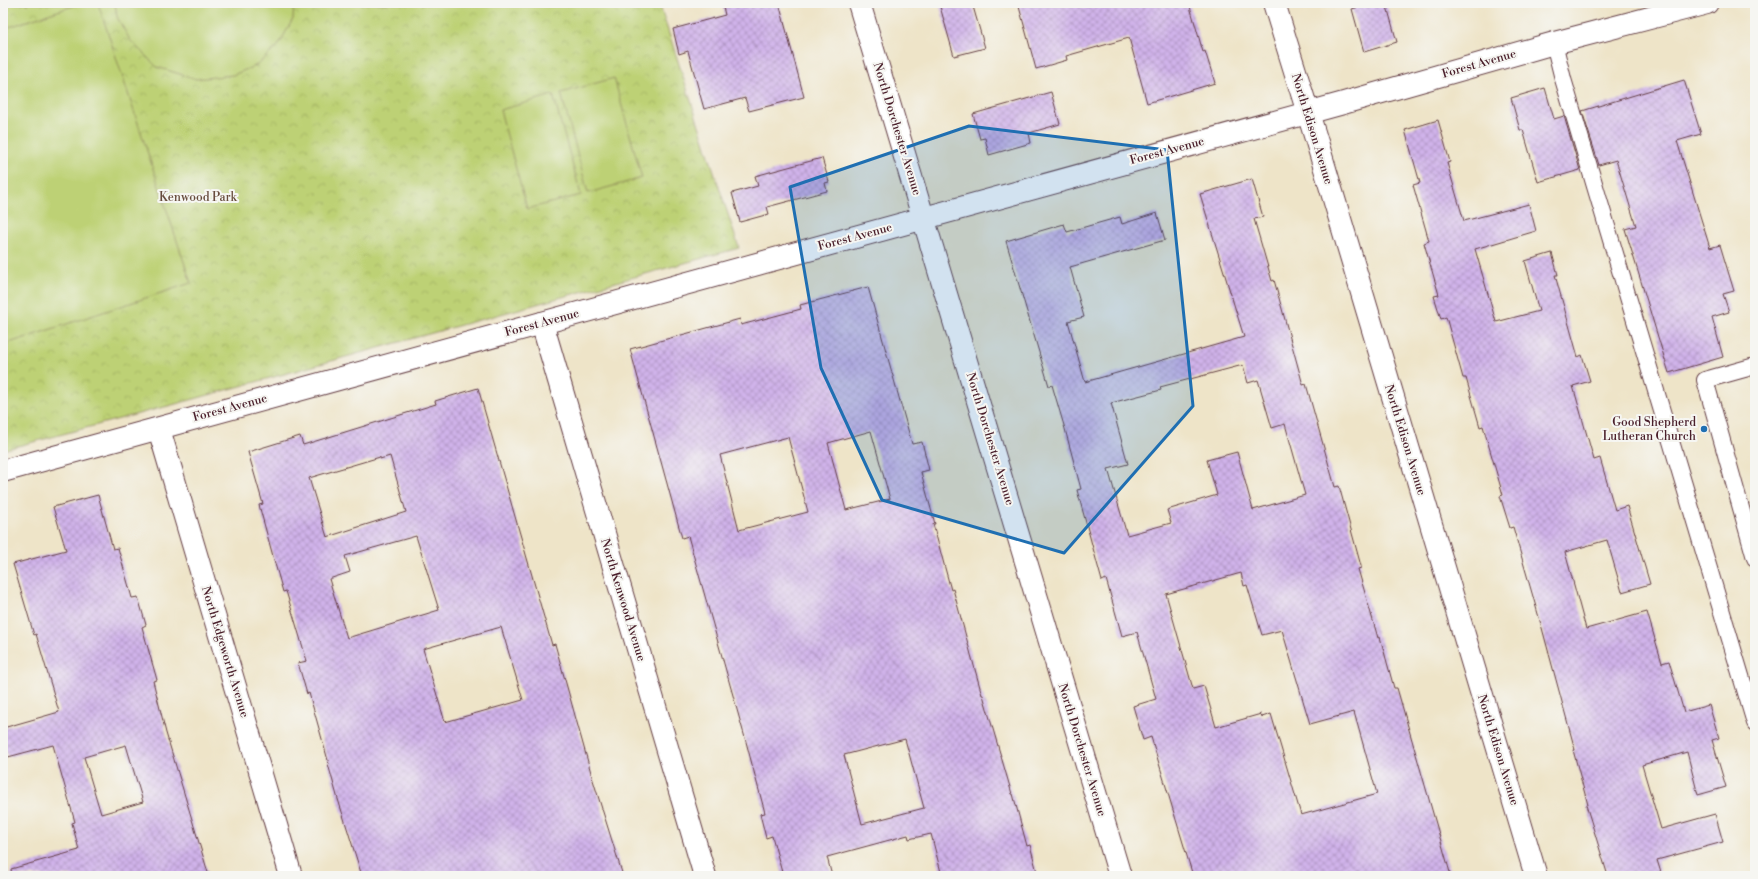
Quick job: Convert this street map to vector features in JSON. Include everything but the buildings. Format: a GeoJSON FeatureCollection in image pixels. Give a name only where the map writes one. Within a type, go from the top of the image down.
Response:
{"type":"FeatureCollection","features":[{"type":"Feature","properties":{"kind":"street","name":"North Dorchester Avenue"},"geometry":{"type":"LineString","coordinates":[[859,3],[1120,876]]}},
{"type":"Feature","properties":{"kind":"street","name":"North Edison Avenue"},"geometry":{"type":"LineString","coordinates":[[1274,3],[1308,112],[1536,876]]}},
{"type":"Feature","properties":{"kind":"street","name":"Forest Avenue"},"geometry":{"type":"LineString","coordinates":[[3,471],[1554,43],[1707,3]]}},
{"type":"Feature","properties":{"kind":"street","name":"North Kenwood Avenue"},"geometry":{"type":"LineString","coordinates":[[542,323],[705,876]]}},
{"type":"Feature","properties":{"kind":"street","name":"North Edgeworth Avenue"},"geometry":{"type":"LineString","coordinates":[[159,429],[291,876]]}},
{"type":"Feature","properties":{"kind":"lane"},"geometry":{"type":"LineString","coordinates":[[1554,43],[1563,79],[1755,723]]}},
{"type":"Feature","properties":{"kind":"lane"},"geometry":{"type":"LineString","coordinates":[[1755,366],[1705,380],[1755,558]]}},
{"type":"Feature","properties":{"kind":"highlighted area"},"geometry":{"type":"Polygon","coordinates":[[[969,126],[1167,150],[1193,406],[1064,553],[882,500],[821,368],[790,187],[969,126]]]}},
{"type":"Feature","properties":{"kind":"green space","name":"Kenwood Park"},"geometry":{"type":"Polygon","coordinates":[[[3,3],[659,3],[739,248],[187,401],[3,450],[3,3]]]}},
{"type":"Feature","properties":{"kind":"green space"},"geometry":{"type":"Polygon","coordinates":[[[82,3],[98,3],[191,283],[3,345],[3,29],[82,3]]]}},
{"type":"Feature","properties":{"kind":"green space"},"geometry":{"type":"Polygon","coordinates":[[[115,3],[294,3],[293,19],[278,46],[257,65],[233,75],[196,79],[157,67],[130,40],[117,17],[115,3]]]}},
{"type":"Feature","properties":{"kind":"green space"},"geometry":{"type":"Polygon","coordinates":[[[614,78],[642,178],[588,193],[561,93],[614,78]]]}},
{"type":"Feature","properties":{"kind":"green space"},"geometry":{"type":"Polygon","coordinates":[[[553,95],[581,195],[527,209],[500,110],[553,95]]]}},
{"type":"Feature","properties":{"kind":"place","name":"Good Shepherd Lutheran Church"},"geometry":{"type":"Point","coordinates":[1704,429]}}]}
